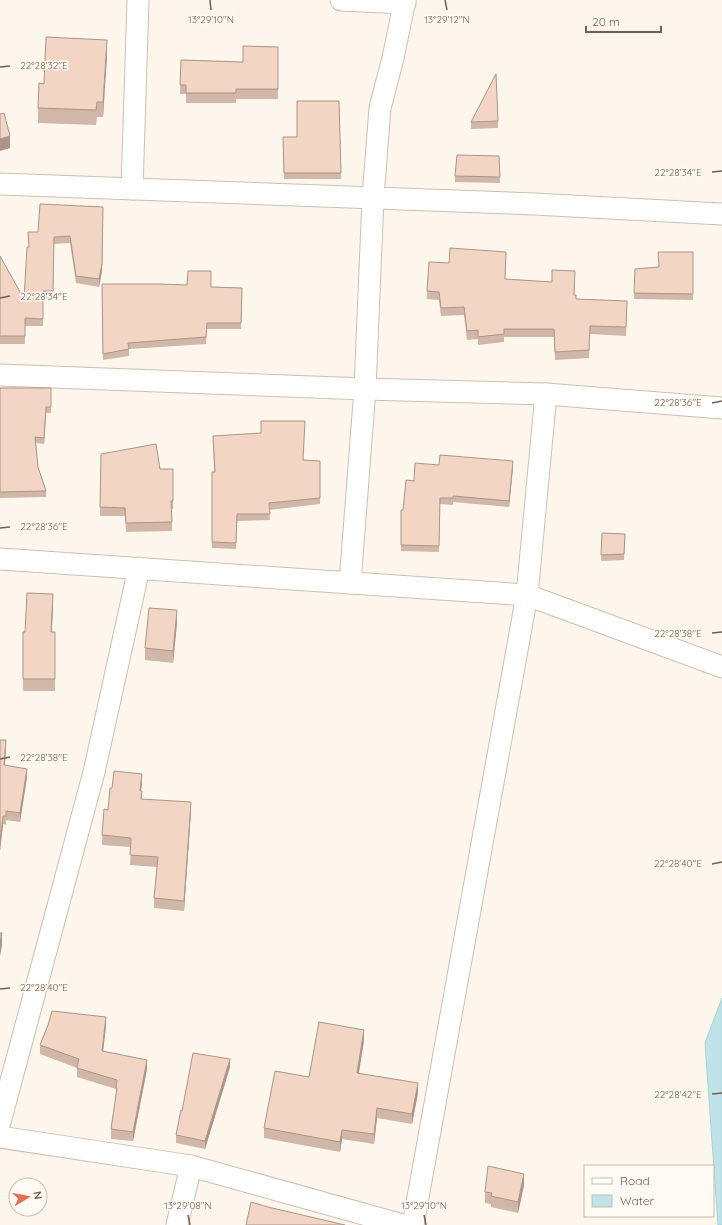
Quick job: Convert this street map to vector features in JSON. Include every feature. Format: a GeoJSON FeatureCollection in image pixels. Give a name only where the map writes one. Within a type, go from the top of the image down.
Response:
{"type":"FeatureCollection","features":[{"type":"Feature","properties":{"kind":"street"},"geometry":{"type":"LineString","coordinates":[[132,189],[138,0]]}},
{"type":"Feature","properties":{"kind":"street"},"geometry":{"type":"LineString","coordinates":[[341,0],[405,2],[380,108],[373,198],[365,389],[350,583]]}},
{"type":"Feature","properties":{"kind":"street"},"geometry":{"type":"LineString","coordinates":[[0,184],[534,204],[722,214]]}},
{"type":"Feature","properties":{"kind":"street"},"geometry":{"type":"LineString","coordinates":[[0,374],[365,389],[546,394],[722,408]]}},
{"type":"Feature","properties":{"kind":"street"},"geometry":{"type":"LineString","coordinates":[[414,1225],[527,595],[546,394]]}},
{"type":"Feature","properties":{"kind":"street"},"geometry":{"type":"LineString","coordinates":[[0,559],[527,595],[722,667]]}},
{"type":"Feature","properties":{"kind":"street"},"geometry":{"type":"LineString","coordinates":[[0,1122],[94,772],[139,568]]}},
{"type":"Feature","properties":{"kind":"street"},"geometry":{"type":"LineString","coordinates":[[0,1137],[191,1166],[403,1225]]}},
{"type":"Feature","properties":{"kind":"street"},"geometry":{"type":"LineString","coordinates":[[177,1225],[191,1166]]}},
{"type":"Feature","properties":{"kind":"water"},"geometry":{"type":"Polygon","coordinates":[[[722,998],[722,1225],[718,1225],[705,1043],[722,998]]]}},
{"type":"Feature","properties":{"kind":"building"},"geometry":{"type":"Polygon","coordinates":[[[46,37],[107,40],[103,102],[97,102],[96,110],[38,108],[39,83],[44,84],[46,37]]]}},
{"type":"Feature","properties":{"kind":"building"},"geometry":{"type":"Polygon","coordinates":[[[243,46],[278,47],[278,89],[236,89],[236,93],[186,93],[186,85],[180,85],[181,60],[243,62],[243,46]]]}},
{"type":"Feature","properties":{"kind":"building"},"geometry":{"type":"Polygon","coordinates":[[[496,74],[498,121],[471,122],[496,74]]]}},
{"type":"Feature","properties":{"kind":"building"},"geometry":{"type":"Polygon","coordinates":[[[297,101],[339,101],[341,173],[284,173],[283,137],[297,137],[297,101]]]}},
{"type":"Feature","properties":{"kind":"building"},"geometry":{"type":"Polygon","coordinates":[[[4,113],[10,136],[0,139],[0,114],[4,113]]]}},
{"type":"Feature","properties":{"kind":"building"},"geometry":{"type":"Polygon","coordinates":[[[457,155],[499,156],[500,177],[455,176],[457,155]]]}},
{"type":"Feature","properties":{"kind":"building"},"geometry":{"type":"Polygon","coordinates":[[[40,204],[103,207],[102,264],[99,279],[76,276],[70,236],[54,237],[53,291],[43,291],[43,319],[25,318],[25,336],[0,336],[0,256],[24,299],[27,247],[29,247],[28,232],[38,232],[40,204]]]}},
{"type":"Feature","properties":{"kind":"building"},"geometry":{"type":"Polygon","coordinates":[[[450,248],[506,252],[505,279],[552,282],[552,270],[575,271],[574,295],[576,295],[576,299],[627,301],[626,327],[590,326],[589,350],[555,352],[554,329],[504,329],[504,334],[478,337],[478,330],[467,331],[464,307],[441,308],[439,292],[427,291],[429,262],[449,263],[450,248]]]}},
{"type":"Feature","properties":{"kind":"building"},"geometry":{"type":"Polygon","coordinates":[[[658,252],[693,252],[693,294],[634,293],[635,269],[659,267],[658,252]]]}},
{"type":"Feature","properties":{"kind":"building"},"geometry":{"type":"Polygon","coordinates":[[[188,271],[211,271],[211,287],[242,288],[241,323],[207,323],[206,337],[128,343],[129,349],[103,354],[102,284],[187,285],[188,271]]]}},
{"type":"Feature","properties":{"kind":"building"},"geometry":{"type":"Polygon","coordinates":[[[0,388],[51,388],[51,407],[46,407],[44,438],[35,437],[38,467],[46,491],[0,492],[0,388]]]}},
{"type":"Feature","properties":{"kind":"building"},"geometry":{"type":"Polygon","coordinates":[[[261,421],[305,421],[303,460],[320,461],[320,498],[269,503],[270,514],[237,514],[236,543],[212,542],[212,472],[215,472],[213,436],[261,433],[261,421]]]}},
{"type":"Feature","properties":{"kind":"building"},"geometry":{"type":"Polygon","coordinates":[[[156,444],[160,469],[173,469],[173,501],[171,501],[172,522],[126,523],[125,508],[100,507],[101,454],[156,444]]]}},
{"type":"Feature","properties":{"kind":"building"},"geometry":{"type":"Polygon","coordinates":[[[440,455],[513,461],[509,501],[453,496],[453,498],[440,498],[439,546],[401,545],[401,510],[403,510],[406,480],[414,481],[415,463],[439,465],[440,455]]]}},
{"type":"Feature","properties":{"kind":"building"},"geometry":{"type":"Polygon","coordinates":[[[602,533],[625,534],[624,554],[601,555],[602,533]]]}},
{"type":"Feature","properties":{"kind":"building"},"geometry":{"type":"Polygon","coordinates":[[[27,593],[53,594],[51,632],[55,632],[55,679],[23,679],[23,632],[25,632],[27,593]]]}},
{"type":"Feature","properties":{"kind":"building"},"geometry":{"type":"Polygon","coordinates":[[[149,608],[177,610],[173,651],[145,648],[149,608]]]}},
{"type":"Feature","properties":{"kind":"building"},"geometry":{"type":"Polygon","coordinates":[[[0,740],[6,740],[4,765],[27,769],[20,813],[6,811],[6,816],[3,816],[0,842],[0,740]]]}},
{"type":"Feature","properties":{"kind":"building"},"geometry":{"type":"Polygon","coordinates":[[[114,771],[142,774],[140,791],[142,791],[141,799],[191,802],[184,901],[154,898],[158,857],[130,855],[131,838],[102,835],[104,809],[108,810],[110,788],[112,788],[114,771]]]}},
{"type":"Feature","properties":{"kind":"building"},"geometry":{"type":"Polygon","coordinates":[[[0,933],[2,933],[0,944],[0,933]]]}},
{"type":"Feature","properties":{"kind":"building"},"geometry":{"type":"Polygon","coordinates":[[[52,1011],[106,1017],[102,1051],[147,1060],[133,1132],[111,1129],[117,1080],[77,1068],[79,1059],[40,1045],[52,1011]]]}},
{"type":"Feature","properties":{"kind":"building"},"geometry":{"type":"Polygon","coordinates":[[[319,1022],[364,1030],[357,1073],[418,1083],[412,1114],[377,1108],[374,1134],[342,1130],[340,1142],[264,1128],[275,1071],[309,1077],[319,1022]]]}},
{"type":"Feature","properties":{"kind":"building"},"geometry":{"type":"Polygon","coordinates":[[[193,1053],[230,1059],[205,1141],[176,1135],[193,1053]]]}},
{"type":"Feature","properties":{"kind":"building"},"geometry":{"type":"Polygon","coordinates":[[[488,1166],[524,1174],[518,1202],[491,1196],[492,1193],[485,1192],[488,1166]]]}},
{"type":"Feature","properties":{"kind":"building"},"geometry":{"type":"Polygon","coordinates":[[[251,1202],[268,1207],[345,1225],[246,1225],[251,1202]]]}}]}
